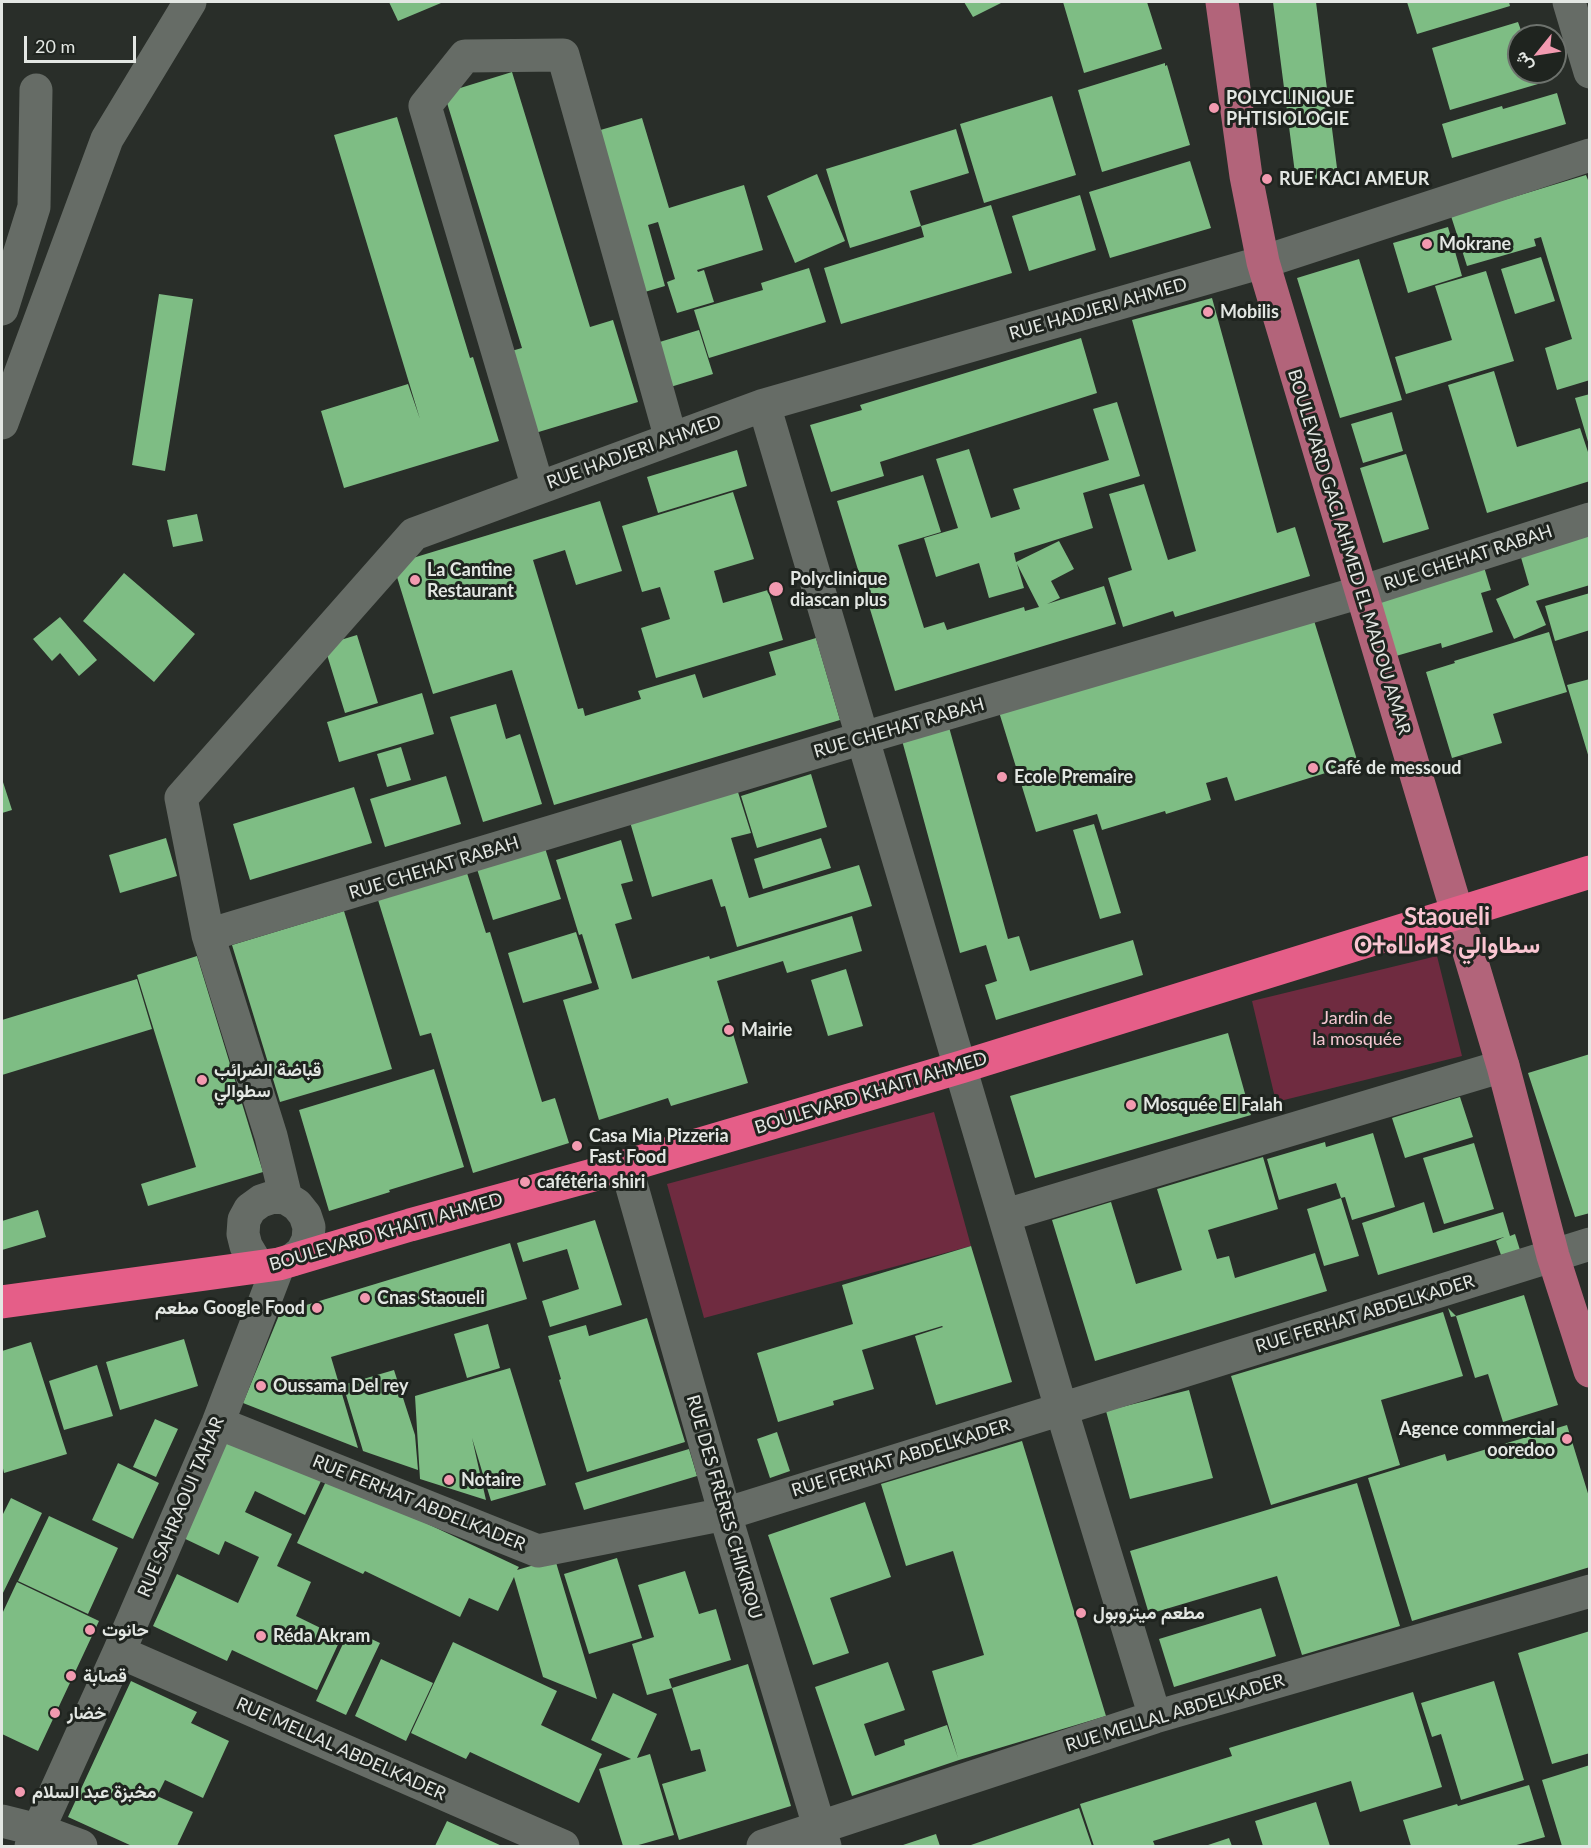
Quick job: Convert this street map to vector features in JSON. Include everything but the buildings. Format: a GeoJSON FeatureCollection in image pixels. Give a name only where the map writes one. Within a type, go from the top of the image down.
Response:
{"type":"FeatureCollection","features":[{"type":"Feature","properties":{"kind":"highway","name":"BOULEVARD KHAITI AHMED"},"geometry":{"type":"LineString","coordinates":[[2,1302],[277,1264],[626,1166],[961,1067],[1590,872]]}},
{"type":"Feature","properties":{"kind":"main road","name":"BOULEVARD GACI AHMED EL MADOU AMAR"},"geometry":{"type":"LineString","coordinates":[[1222,2],[1246,176],[1263,262],[1503,1066],[1553,1256],[1590,1371]]}},
{"type":"Feature","properties":{"kind":"street"},"geometry":{"type":"LineString","coordinates":[[2,423],[107,139],[190,2]]}},
{"type":"Feature","properties":{"kind":"street"},"geometry":{"type":"LineString","coordinates":[[1569,2],[1590,72]]}},
{"type":"Feature","properties":{"kind":"street"},"geometry":{"type":"LineString","coordinates":[[538,488],[425,106],[465,56],[563,55],[670,439]]}},
{"type":"Feature","properties":{"kind":"street"},"geometry":{"type":"LineString","coordinates":[[2,309],[34,207],[36,90]]}},
{"type":"Feature","properties":{"kind":"street","name":"RUE HADJERI AHMED"},"geometry":{"type":"LineString","coordinates":[[286,1198],[271,1136],[208,935],[182,798],[414,534],[764,405],[1263,262],[1590,155]]}},
{"type":"Feature","properties":{"kind":"street"},"geometry":{"type":"LineString","coordinates":[[764,405],[1006,1215],[1061,1408],[1155,1717]]}},
{"type":"Feature","properties":{"kind":"street","name":"RUE CHEHAT RABAH"},"geometry":{"type":"LineString","coordinates":[[208,935],[863,738],[1361,592],[1590,519]]}},
{"type":"Feature","properties":{"kind":"street"},"geometry":{"type":"LineString","coordinates":[[1006,1215],[1503,1066]]}},
{"type":"Feature","properties":{"kind":"street","name":"RUE DES FRÈRES CHIKIROU"},"geometry":{"type":"LineString","coordinates":[[626,1166],[725,1514],[823,1838]]}},
{"type":"Feature","properties":{"kind":"street"},"geometry":{"type":"LineString","coordinates":[[273,1197],[286,1198],[306,1215],[309,1227],[308,1240],[302,1252],[277,1264],[246,1246],[243,1234],[244,1220],[250,1209],[261,1201],[273,1197]]}},
{"type":"Feature","properties":{"kind":"street","name":"RUE FERHAT ABDELKADER"},"geometry":{"type":"LineString","coordinates":[[218,1423],[538,1551],[725,1514],[1590,1244]]}},
{"type":"Feature","properties":{"kind":"street","name":"RUE SAHRAOUI TAHAR"},"geometry":{"type":"LineString","coordinates":[[34,1838],[119,1652],[218,1423],[277,1264]]}},
{"type":"Feature","properties":{"kind":"street","name":"RUE MELLAL ABDELKADER"},"geometry":{"type":"LineString","coordinates":[[763,1846],[823,1838],[1155,1717],[1590,1591]]}},
{"type":"Feature","properties":{"kind":"street","name":"RUE MELLAL ABDELKADER"},"geometry":{"type":"LineString","coordinates":[[119,1652],[563,1846]]}},
{"type":"Feature","properties":{"kind":"street"},"geometry":{"type":"LineString","coordinates":[[2,1821],[34,1838],[81,1846]]}},
{"type":"Feature","properties":{"kind":"green space","name":"Jardin de la mosquée"},"geometry":{"type":"Polygon","coordinates":[[[1437,956],[1462,1056],[1276,1102],[1252,1001],[1437,956]]]}},
{"type":"Feature","properties":{"kind":"green space"},"geometry":{"type":"Polygon","coordinates":[[[934,1112],[971,1246],[704,1318],[667,1184],[934,1112]]]}},
{"type":"Feature","properties":{"kind":"place","name":"POLYCLINIQUE PHTISIOLOGIE"},"geometry":{"type":"Point","coordinates":[1214,108]}},
{"type":"Feature","properties":{"kind":"place","name":"RUE KACI AMEUR"},"geometry":{"type":"Point","coordinates":[1267,179]}},
{"type":"Feature","properties":{"kind":"place","name":"Mokrane"},"geometry":{"type":"Point","coordinates":[1427,244]}},
{"type":"Feature","properties":{"kind":"place","name":"Mobilis"},"geometry":{"type":"Point","coordinates":[1208,312]}},
{"type":"Feature","properties":{"kind":"place","name":"La Cantine Restaurant"},"geometry":{"type":"Point","coordinates":[415,580]}},
{"type":"Feature","properties":{"kind":"place","name":"Polyclinique diascan plus"},"geometry":{"type":"Point","coordinates":[776,589]}},
{"type":"Feature","properties":{"kind":"place","name":"Café de messoud"},"geometry":{"type":"Point","coordinates":[1313,768]}},
{"type":"Feature","properties":{"kind":"place","name":"Ecole Premaire"},"geometry":{"type":"Point","coordinates":[1002,777]}},
{"type":"Feature","properties":{"kind":"place","name":"Mairie"},"geometry":{"type":"Point","coordinates":[729,1030]}},
{"type":"Feature","properties":{"kind":"place","name":"قباضة الضرائب سطوالي"},"geometry":{"type":"Point","coordinates":[202,1080]}},
{"type":"Feature","properties":{"kind":"place","name":"Mosquée El Falah"},"geometry":{"type":"Point","coordinates":[1131,1105]}},
{"type":"Feature","properties":{"kind":"place","name":"Casa Mia Pizzeria Fast Food"},"geometry":{"type":"Point","coordinates":[577,1146]}},
{"type":"Feature","properties":{"kind":"place","name":"cafétéria shiri"},"geometry":{"type":"Point","coordinates":[525,1182]}},
{"type":"Feature","properties":{"kind":"place","name":"Cnas Staoueli"},"geometry":{"type":"Point","coordinates":[365,1298]}},
{"type":"Feature","properties":{"kind":"place","name":"مطعم Google Food"},"geometry":{"type":"Point","coordinates":[317,1308]}},
{"type":"Feature","properties":{"kind":"place","name":"Oussama Del rey"},"geometry":{"type":"Point","coordinates":[261,1386]}},
{"type":"Feature","properties":{"kind":"place","name":"Agence commercial ooredoo"},"geometry":{"type":"Point","coordinates":[1567,1439]}},
{"type":"Feature","properties":{"kind":"place","name":"Notaire"},"geometry":{"type":"Point","coordinates":[449,1480]}},
{"type":"Feature","properties":{"kind":"place","name":"مطعم ميتروبول"},"geometry":{"type":"Point","coordinates":[1081,1613]}},
{"type":"Feature","properties":{"kind":"place","name":"حانوت"},"geometry":{"type":"Point","coordinates":[90,1630]}},
{"type":"Feature","properties":{"kind":"place","name":"Réda Akram"},"geometry":{"type":"Point","coordinates":[261,1636]}},
{"type":"Feature","properties":{"kind":"place","name":"قصابة"},"geometry":{"type":"Point","coordinates":[71,1676]}},
{"type":"Feature","properties":{"kind":"place","name":"خضار"},"geometry":{"type":"Point","coordinates":[55,1713]}},
{"type":"Feature","properties":{"kind":"place","name":"مخبزة عبد السلام"},"geometry":{"type":"Point","coordinates":[20,1792]}},
{"type":"Feature","properties":{"kind":"district","name":"Staoueli ⵙⵜⴰⵡⴰⵍⵉ سطاوالي"},"geometry":{"type":"Point","coordinates":[1447,931]}}]}
